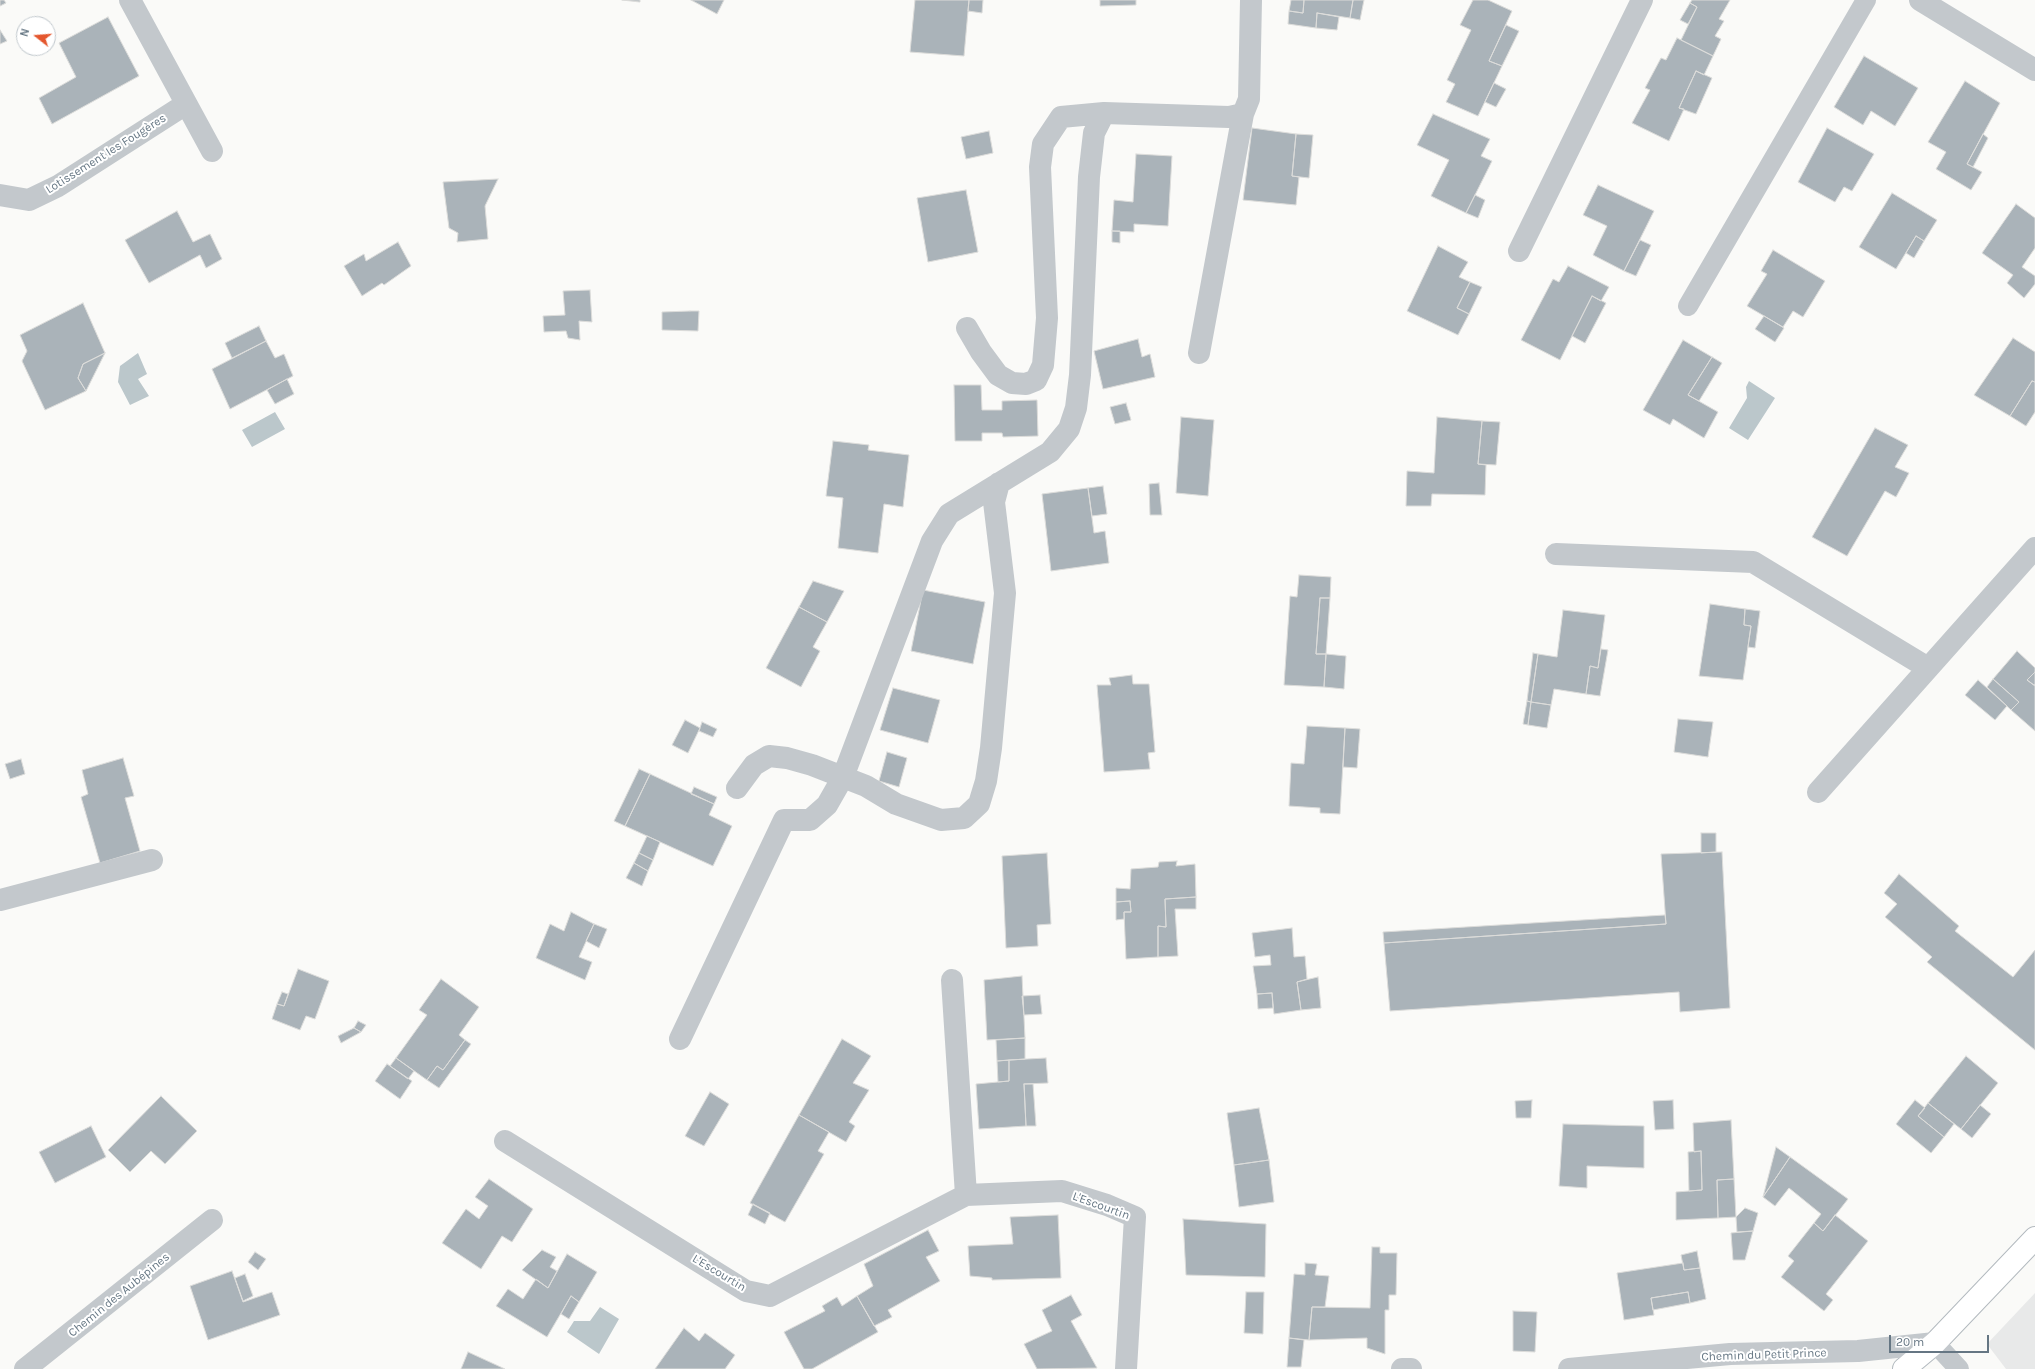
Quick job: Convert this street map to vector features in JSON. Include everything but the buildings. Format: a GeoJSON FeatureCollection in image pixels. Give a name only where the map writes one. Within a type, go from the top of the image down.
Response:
{"type":"FeatureCollection","features":[{"type":"Feature","properties":{"kind":"main road"},"geometry":{"type":"LineString","coordinates":[[1904,1369],[1935,1343],[2035,1238]]}},
{"type":"Feature","properties":{"kind":"street"},"geometry":{"type":"LineString","coordinates":[[130,0],[212,151]]}},
{"type":"Feature","properties":{"kind":"street"},"geometry":{"type":"LineString","coordinates":[[1199,353],[1243,114],[1249,100],[1251,0]]}},
{"type":"Feature","properties":{"kind":"street"},"geometry":{"type":"LineString","coordinates":[[1519,251],[1642,0]]}},
{"type":"Feature","properties":{"kind":"street"},"geometry":{"type":"LineString","coordinates":[[1920,0],[2035,70]]}},
{"type":"Feature","properties":{"kind":"street","name":"Lotissement les Fougères"},"geometry":{"type":"LineString","coordinates":[[0,195],[29,200],[52,188],[186,104]]}},
{"type":"Feature","properties":{"kind":"street"},"geometry":{"type":"LineString","coordinates":[[967,328],[981,352],[998,375],[1012,383],[1026,384],[1036,380],[1043,365],[1047,318],[1040,167],[1043,144],[1061,117],[1104,113],[1229,118],[1243,114]]}},
{"type":"Feature","properties":{"kind":"street"},"geometry":{"type":"LineString","coordinates":[[680,1039],[784,820],[810,820],[827,805],[843,777],[932,541],[949,514],[1050,452],[1069,429],[1076,408],[1080,375],[1089,177],[1094,133],[1104,113]]}},
{"type":"Feature","properties":{"kind":"street"},"geometry":{"type":"LineString","coordinates":[[737,788],[754,765],[769,756],[787,758],[843,777],[866,786],[896,804],[941,820],[964,818],[979,804],[986,781],[992,741],[1005,593],[994,502],[999,483]]}},
{"type":"Feature","properties":{"kind":"street"},"geometry":{"type":"LineString","coordinates":[[1818,792],[2035,548]]}},
{"type":"Feature","properties":{"kind":"street"},"geometry":{"type":"LineString","coordinates":[[1556,554],[1754,562],[1928,668]]}},
{"type":"Feature","properties":{"kind":"street"},"geometry":{"type":"LineString","coordinates":[[0,900],[152,860]]}},
{"type":"Feature","properties":{"kind":"street"},"geometry":{"type":"LineString","coordinates":[[952,980],[966,1195]]}},
{"type":"Feature","properties":{"kind":"street","name":"L'Escourtin"},"geometry":{"type":"LineString","coordinates":[[505,1141],[746,1291],[770,1296],[966,1195],[1062,1191],[1135,1217],[1126,1369]]}},
{"type":"Feature","properties":{"kind":"street","name":"Chemin des Aubépines"},"geometry":{"type":"LineString","coordinates":[[25,1369],[212,1220]]}},
{"type":"Feature","properties":{"kind":"street","name":"Chemin du Petit Prince"},"geometry":{"type":"LineString","coordinates":[[1569,1369],[1730,1354],[1858,1351],[1935,1343]]}},
{"type":"Feature","properties":{"kind":"street"},"geometry":{"type":"LineString","coordinates":[[1402,1369],[1411,1369]]}},
{"type":"Feature","properties":{"kind":"lane"},"geometry":{"type":"LineString","coordinates":[[1688,306],[1866,0]]}},
{"type":"Feature","properties":{"kind":"lane"},"geometry":{"type":"LineString","coordinates":[[1935,1343],[1959,1369]]}},
{"type":"Feature","properties":{"kind":"shaded area"},"geometry":{"type":"Polygon","coordinates":[[[138,353],[147,374],[138,379],[149,396],[130,405],[118,382],[120,366],[138,353]]]}},
{"type":"Feature","properties":{"kind":"shaded area"},"geometry":{"type":"Polygon","coordinates":[[[1749,381],[1775,398],[1748,440],[1729,428],[1747,398],[1746,387],[1749,381]]]}},
{"type":"Feature","properties":{"kind":"shaded area"},"geometry":{"type":"Polygon","coordinates":[[[275,412],[285,429],[252,447],[242,430],[275,412]]]}},
{"type":"Feature","properties":{"kind":"shaded area"},"geometry":{"type":"Polygon","coordinates":[[[2035,1293],[2035,1369],[2006,1369],[1987,1344],[2035,1293]]]}},
{"type":"Feature","properties":{"kind":"shaded area"},"geometry":{"type":"Polygon","coordinates":[[[600,1307],[619,1319],[599,1354],[567,1332],[574,1321],[590,1321],[600,1307]]]}}]}
